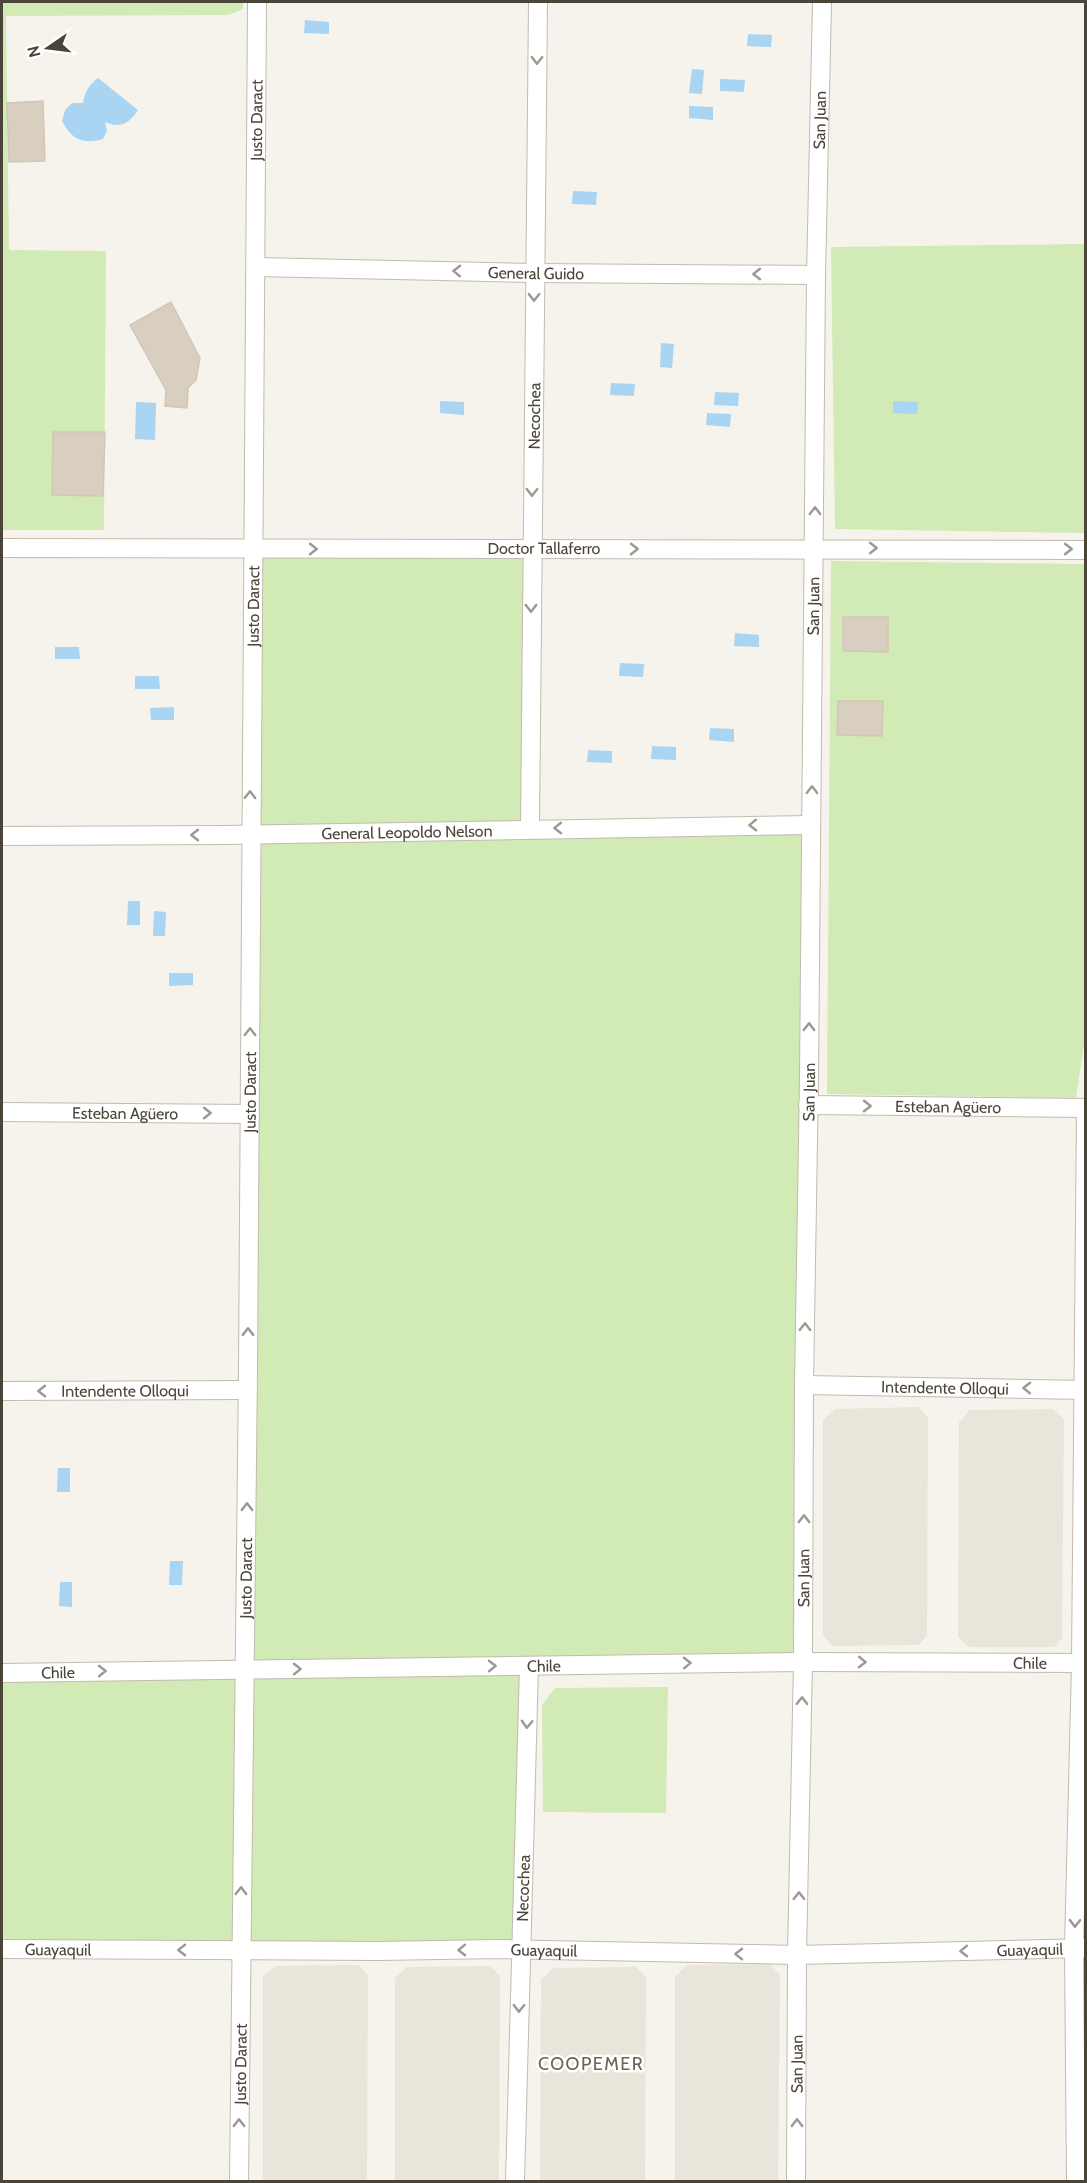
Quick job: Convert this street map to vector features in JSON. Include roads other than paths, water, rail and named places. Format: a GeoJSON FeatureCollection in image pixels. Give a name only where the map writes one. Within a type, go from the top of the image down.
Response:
{"type":"FeatureCollection","features":[{"type":"Feature","properties":{"kind":"street","name":"Justo Daract"},"geometry":{"type":"LineString","coordinates":[[239,2181],[248,1390],[257,2]]}},
{"type":"Feature","properties":{"kind":"street","name":"Necochea"},"geometry":{"type":"LineString","coordinates":[[530,828],[538,2]]}},
{"type":"Feature","properties":{"kind":"street","name":"San Juan"},"geometry":{"type":"LineString","coordinates":[[796,2181],[816,275],[822,2]]}},
{"type":"Feature","properties":{"kind":"street","name":"General Guido"},"geometry":{"type":"LineString","coordinates":[[256,267],[534,273],[816,275]]}},
{"type":"Feature","properties":{"kind":"street","name":"Doctor Tallaferro"},"geometry":{"type":"LineString","coordinates":[[2,548],[1086,550]]}},
{"type":"Feature","properties":{"kind":"street","name":"General Leopoldo Nelson"},"geometry":{"type":"LineString","coordinates":[[2,836],[811,825]]}},
{"type":"Feature","properties":{"kind":"street","name":"Esteban Agüero"},"geometry":{"type":"LineString","coordinates":[[808,1105],[1086,1108]]}},
{"type":"Feature","properties":{"kind":"street"},"geometry":{"type":"LineString","coordinates":[[1076,2181],[1083,1663],[1086,1108]]}},
{"type":"Feature","properties":{"kind":"street","name":"Esteban Agüero"},"geometry":{"type":"LineString","coordinates":[[2,1112],[250,1114]]}},
{"type":"Feature","properties":{"kind":"street","name":"Intendente Olloqui"},"geometry":{"type":"LineString","coordinates":[[804,1385],[1084,1390]]}},
{"type":"Feature","properties":{"kind":"street","name":"Intendente Olloqui"},"geometry":{"type":"LineString","coordinates":[[2,1391],[248,1390]]}},
{"type":"Feature","properties":{"kind":"street","name":"Chile"},"geometry":{"type":"LineString","coordinates":[[2,1672],[803,1662],[1083,1663]]}},
{"type":"Feature","properties":{"kind":"street","name":"Necochea"},"geometry":{"type":"LineString","coordinates":[[515,2181],[529,1666]]}},
{"type":"Feature","properties":{"kind":"street","name":"Guayaquil"},"geometry":{"type":"LineString","coordinates":[[2,1949],[521,1949],[797,1955],[1080,1948]]}},
{"type":"Feature","properties":{"kind":"water"},"geometry":{"type":"Polygon","coordinates":[[[305,20],[329,22],[329,34],[304,33],[305,20]]]}},
{"type":"Feature","properties":{"kind":"water"},"geometry":{"type":"Polygon","coordinates":[[[748,34],[772,35],[771,47],[747,46],[748,34]]]}},
{"type":"Feature","properties":{"kind":"water"},"geometry":{"type":"Polygon","coordinates":[[[692,69],[704,70],[702,94],[689,93],[692,69]]]}},
{"type":"Feature","properties":{"kind":"water"},"geometry":{"type":"Polygon","coordinates":[[[98,78],[138,110],[124,124],[115,125],[105,122],[107,131],[103,139],[84,141],[69,132],[62,121],[65,110],[72,103],[83,103],[88,89],[98,78]]]}},
{"type":"Feature","properties":{"kind":"water"},"geometry":{"type":"Polygon","coordinates":[[[720,79],[745,80],[744,92],[720,91],[720,79]]]}},
{"type":"Feature","properties":{"kind":"water"},"geometry":{"type":"Polygon","coordinates":[[[689,106],[713,107],[713,120],[689,118],[689,106]]]}},
{"type":"Feature","properties":{"kind":"water"},"geometry":{"type":"Polygon","coordinates":[[[573,191],[597,192],[596,205],[572,204],[573,191]]]}},
{"type":"Feature","properties":{"kind":"water"},"geometry":{"type":"Polygon","coordinates":[[[661,343],[674,344],[672,368],[660,367],[661,343]]]}},
{"type":"Feature","properties":{"kind":"water"},"geometry":{"type":"Polygon","coordinates":[[[611,383],[635,384],[634,396],[610,395],[611,383]]]}},
{"type":"Feature","properties":{"kind":"water"},"geometry":{"type":"Polygon","coordinates":[[[715,392],[739,393],[738,406],[714,405],[715,392]]]}},
{"type":"Feature","properties":{"kind":"water"},"geometry":{"type":"Polygon","coordinates":[[[440,401],[464,402],[464,415],[440,413],[440,401]]]}},
{"type":"Feature","properties":{"kind":"water"},"geometry":{"type":"Polygon","coordinates":[[[893,401],[918,402],[917,414],[893,413],[893,401]]]}},
{"type":"Feature","properties":{"kind":"water"},"geometry":{"type":"Polygon","coordinates":[[[136,402],[156,403],[155,440],[135,439],[136,402]]]}},
{"type":"Feature","properties":{"kind":"water"},"geometry":{"type":"Polygon","coordinates":[[[707,413],[731,414],[730,427],[706,425],[707,413]]]}},
{"type":"Feature","properties":{"kind":"water"},"geometry":{"type":"Polygon","coordinates":[[[735,633],[759,635],[759,647],[734,646],[735,633]]]}},
{"type":"Feature","properties":{"kind":"water"},"geometry":{"type":"Polygon","coordinates":[[[55,647],[79,647],[80,659],[55,659],[55,647]]]}},
{"type":"Feature","properties":{"kind":"water"},"geometry":{"type":"Polygon","coordinates":[[[620,663],[644,664],[643,677],[619,676],[620,663]]]}},
{"type":"Feature","properties":{"kind":"water"},"geometry":{"type":"Polygon","coordinates":[[[135,676],[159,676],[160,689],[135,689],[135,676]]]}},
{"type":"Feature","properties":{"kind":"water"},"geometry":{"type":"Polygon","coordinates":[[[174,707],[174,720],[151,720],[150,708],[174,707]]]}},
{"type":"Feature","properties":{"kind":"water"},"geometry":{"type":"Polygon","coordinates":[[[710,728],[734,729],[734,742],[709,740],[710,728]]]}},
{"type":"Feature","properties":{"kind":"water"},"geometry":{"type":"Polygon","coordinates":[[[652,746],[676,747],[676,760],[651,759],[652,746]]]}},
{"type":"Feature","properties":{"kind":"water"},"geometry":{"type":"Polygon","coordinates":[[[588,750],[612,751],[612,763],[587,762],[588,750]]]}},
{"type":"Feature","properties":{"kind":"water"},"geometry":{"type":"Polygon","coordinates":[[[128,901],[140,901],[140,925],[127,925],[128,901]]]}},
{"type":"Feature","properties":{"kind":"water"},"geometry":{"type":"Polygon","coordinates":[[[154,911],[166,912],[165,936],[153,936],[154,911]]]}},
{"type":"Feature","properties":{"kind":"water"},"geometry":{"type":"Polygon","coordinates":[[[169,973],[193,973],[193,985],[169,986],[169,973]]]}},
{"type":"Feature","properties":{"kind":"water"},"geometry":{"type":"Polygon","coordinates":[[[58,1468],[70,1468],[70,1492],[57,1492],[58,1468]]]}},
{"type":"Feature","properties":{"kind":"water"},"geometry":{"type":"Polygon","coordinates":[[[170,1561],[183,1561],[182,1585],[169,1585],[170,1561]]]}},
{"type":"Feature","properties":{"kind":"water"},"geometry":{"type":"Polygon","coordinates":[[[60,1582],[72,1582],[72,1607],[59,1606],[60,1582]]]}},
{"type":"Feature","properties":{"kind":"district","name":"COOPEMER"},"geometry":{"type":"Point","coordinates":[591,2064]}}]}
